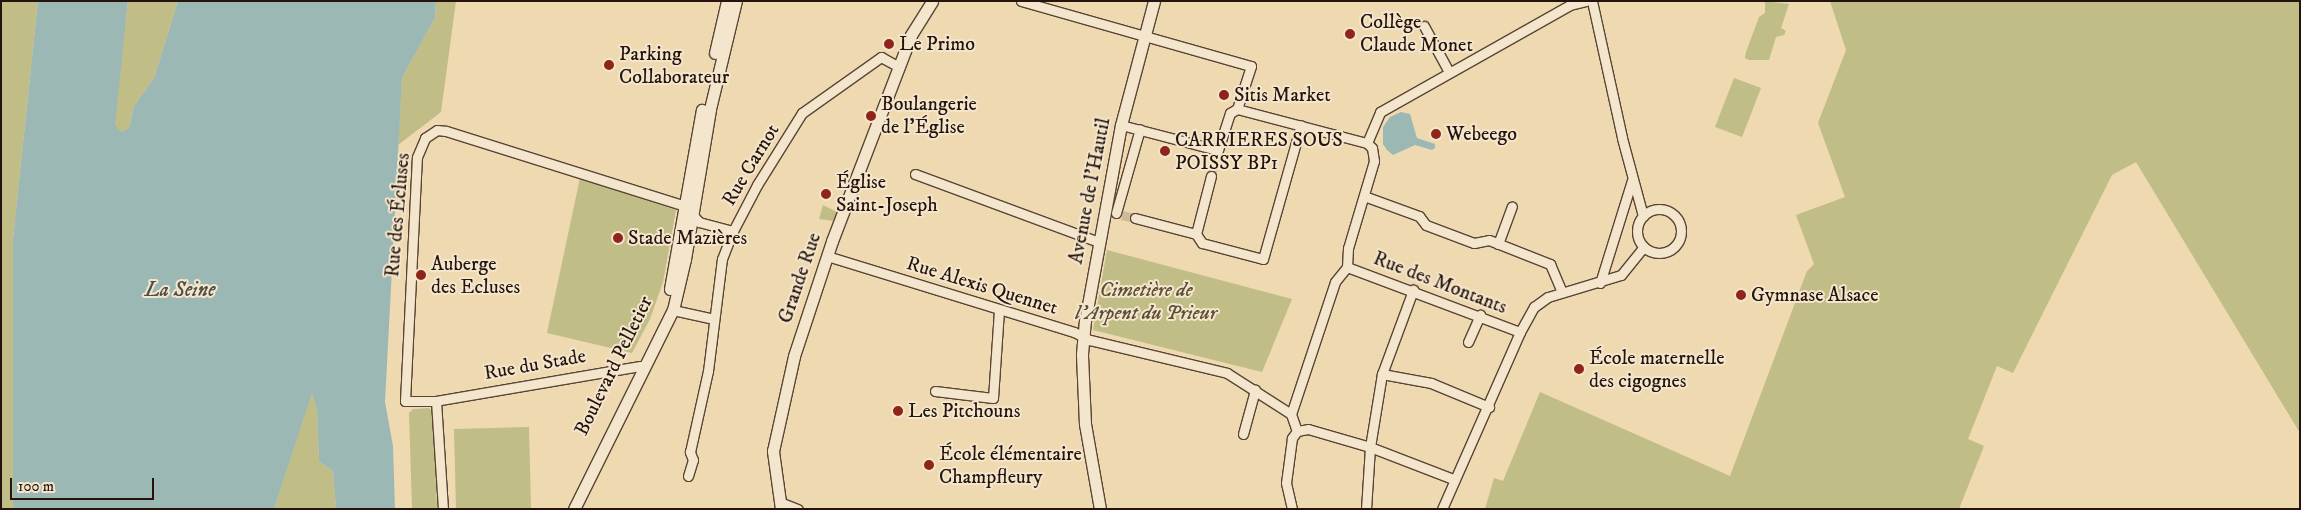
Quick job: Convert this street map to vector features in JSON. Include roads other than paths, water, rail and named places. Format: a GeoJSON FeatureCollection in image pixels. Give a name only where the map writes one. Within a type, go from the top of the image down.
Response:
{"type":"FeatureCollection","features":[{"type":"Feature","properties":{"kind":"main road","name":"Boulevard Pelletier"},"geometry":{"type":"LineString","coordinates":[[574,509],[673,310],[702,108],[727,1]]}},
{"type":"Feature","properties":{"kind":"main road","name":"Boulevard Pelletier"},"geometry":{"type":"LineString","coordinates":[[568,509],[595,451],[640,366],[665,309],[736,1]]}},
{"type":"Feature","properties":{"kind":"main road","name":"Grande Rue"},"geometry":{"type":"LineString","coordinates":[[782,506],[773,467],[778,422],[794,356],[827,256],[911,35],[932,1]]}},
{"type":"Feature","properties":{"kind":"main road","name":"Avenue de l'Hautil"},"geometry":{"type":"LineString","coordinates":[[1100,509],[1085,424],[1083,335],[1121,124],[1154,1]]}},
{"type":"Feature","properties":{"kind":"street"},"geometry":{"type":"LineString","coordinates":[[1021,1],[1251,66],[1237,109],[1230,114],[1217,154],[1121,124]]}},
{"type":"Feature","properties":{"kind":"street"},"geometry":{"type":"LineString","coordinates":[[1367,144],[1380,112],[1570,4],[1586,1]]}},
{"type":"Feature","properties":{"kind":"street"},"geometry":{"type":"LineString","coordinates":[[1592,1],[1632,180],[1643,216],[1638,235],[1644,247],[1657,253],[1672,250],[1682,230],[1676,217],[1665,210],[1654,210],[1643,216]]}},
{"type":"Feature","properties":{"kind":"street"},"geometry":{"type":"LineString","coordinates":[[1424,26],[1449,72]]}},
{"type":"Feature","properties":{"kind":"street","name":"Rue Carnot"},"geometry":{"type":"LineString","coordinates":[[688,476],[722,259],[733,230],[756,185],[802,113],[880,57],[899,67]]}},
{"type":"Feature","properties":{"kind":"street"},"geometry":{"type":"LineString","coordinates":[[1237,109],[1367,144],[1375,156],[1348,248],[1347,267],[1334,282],[1291,414],[1297,432]]}},
{"type":"Feature","properties":{"kind":"street"},"geometry":{"type":"LineString","coordinates":[[1135,218],[1196,234],[1202,243],[1263,259],[1301,126]]}},
{"type":"Feature","properties":{"kind":"street","name":"Avenue de l'Hautil"},"geometry":{"type":"LineString","coordinates":[[1104,210],[1119,214],[1140,129]]}},
{"type":"Feature","properties":{"kind":"street","name":"Rue des Écluses"},"geometry":{"type":"LineString","coordinates":[[436,401],[404,401],[413,213],[418,157],[425,138],[437,130],[446,130],[688,210],[699,222],[733,230]]}},
{"type":"Feature","properties":{"kind":"street"},"geometry":{"type":"LineString","coordinates":[[916,174],[1099,242]]}},
{"type":"Feature","properties":{"kind":"street"},"geometry":{"type":"LineString","coordinates":[[1196,234],[1211,176]]}},
{"type":"Feature","properties":{"kind":"street"},"geometry":{"type":"LineString","coordinates":[[1600,283],[1632,180]]}},
{"type":"Feature","properties":{"kind":"street"},"geometry":{"type":"LineString","coordinates":[[1364,196],[1419,216],[1426,226],[1474,243],[1489,240],[1550,264],[1562,292]]}},
{"type":"Feature","properties":{"kind":"street"},"geometry":{"type":"LineString","coordinates":[[1498,244],[1512,206]]}},
{"type":"Feature","properties":{"kind":"street"},"geometry":{"type":"LineString","coordinates":[[1442,509],[1453,479],[1489,407],[1520,332],[1534,307],[1548,297],[1600,283],[1628,271],[1644,247]]}},
{"type":"Feature","properties":{"kind":"street","name":"Rue Alexis Quennet"},"geometry":{"type":"LineString","coordinates":[[827,256],[999,311],[1227,373],[1291,414]]}},
{"type":"Feature","properties":{"kind":"street","name":"Rue des Montants"},"geometry":{"type":"LineString","coordinates":[[1347,267],[1480,315],[1520,332]]}},
{"type":"Feature","properties":{"kind":"street"},"geometry":{"type":"LineString","coordinates":[[1366,509],[1370,447],[1382,374],[1413,290]]}},
{"type":"Feature","properties":{"kind":"street"},"geometry":{"type":"LineString","coordinates":[[673,310],[714,319]]}},
{"type":"Feature","properties":{"kind":"street"},"geometry":{"type":"LineString","coordinates":[[935,390],[993,398],[999,311]]}},
{"type":"Feature","properties":{"kind":"street"},"geometry":{"type":"LineString","coordinates":[[1468,342],[1480,315]]}},
{"type":"Feature","properties":{"kind":"street","name":"Rue du Stade"},"geometry":{"type":"LineString","coordinates":[[436,401],[640,366]]}},
{"type":"Feature","properties":{"kind":"street"},"geometry":{"type":"LineString","coordinates":[[1382,374],[1431,383],[1489,407]]}},
{"type":"Feature","properties":{"kind":"street"},"geometry":{"type":"LineString","coordinates":[[1243,434],[1255,390]]}},
{"type":"Feature","properties":{"kind":"street"},"geometry":{"type":"LineString","coordinates":[[436,401],[443,509]]}},
{"type":"Feature","properties":{"kind":"street"},"geometry":{"type":"LineString","coordinates":[[1292,509],[1286,483],[1292,438],[1297,432],[1308,429],[1370,447],[1453,479]]}},
{"type":"Feature","properties":{"kind":"street"},"geometry":{"type":"LineString","coordinates":[[782,506],[798,509]]}},
{"type":"Feature","properties":{"kind":"water","name":"La Seine"},"geometry":{"type":"Polygon","coordinates":[[[38,1],[128,1],[115,125],[122,132],[129,128],[134,106],[154,78],[178,1],[436,1],[435,18],[402,78],[385,402],[393,446],[395,509],[336,509],[333,471],[319,461],[317,410],[312,393],[274,509],[13,509],[13,239],[38,1]]]}},
{"type":"Feature","properties":{"kind":"water"},"geometry":{"type":"Polygon","coordinates":[[[1401,112],[1410,114],[1417,138],[1435,144],[1435,148],[1432,150],[1415,145],[1393,155],[1387,150],[1383,144],[1383,127],[1390,117],[1401,112]]]}},
{"type":"Feature","properties":{"kind":"tunnel"},"geometry":{"type":"LineString","coordinates":[[1211,176],[1216,158]]}},
{"type":"Feature","properties":{"kind":"tunnel"},"geometry":{"type":"LineString","coordinates":[[1122,215],[1135,218]]}},
{"type":"Feature","properties":{"kind":"place","name":"Collège Claude Monet"},"geometry":{"type":"Point","coordinates":[1350,34]}},
{"type":"Feature","properties":{"kind":"place","name":"Le Primo"},"geometry":{"type":"Point","coordinates":[889,44]}},
{"type":"Feature","properties":{"kind":"place","name":"Parking Collaborateur"},"geometry":{"type":"Point","coordinates":[609,65]}},
{"type":"Feature","properties":{"kind":"place","name":"Sitis Market"},"geometry":{"type":"Point","coordinates":[1224,95]}},
{"type":"Feature","properties":{"kind":"place","name":"Boulangerie de l'Église"},"geometry":{"type":"Point","coordinates":[871,116]}},
{"type":"Feature","properties":{"kind":"place","name":"Webeego"},"geometry":{"type":"Point","coordinates":[1436,134]}},
{"type":"Feature","properties":{"kind":"place","name":"CARRIERES SOUS POISSY BP1"},"geometry":{"type":"Point","coordinates":[1165,151]}},
{"type":"Feature","properties":{"kind":"place","name":"Église Saint-Joseph"},"geometry":{"type":"Point","coordinates":[826,194]}},
{"type":"Feature","properties":{"kind":"place","name":"Stade Mazières"},"geometry":{"type":"Point","coordinates":[618,238]}},
{"type":"Feature","properties":{"kind":"place","name":"Auberge des Ecluses"},"geometry":{"type":"Point","coordinates":[421,275]}},
{"type":"Feature","properties":{"kind":"place","name":"Gymnase Alsace"},"geometry":{"type":"Point","coordinates":[1741,295]}},
{"type":"Feature","properties":{"kind":"place","name":"École maternelle des cigognes"},"geometry":{"type":"Point","coordinates":[1579,369]}},
{"type":"Feature","properties":{"kind":"place","name":"Les Pitchouns"},"geometry":{"type":"Point","coordinates":[898,411]}},
{"type":"Feature","properties":{"kind":"place","name":"École élémentaire Champfleury"},"geometry":{"type":"Point","coordinates":[929,465]}},
{"type":"Feature","properties":{"kind":"park label","name":"Cimetière de l'Arpent du Prieur"},"geometry":{"type":"Point","coordinates":[1146,302]}}]}
